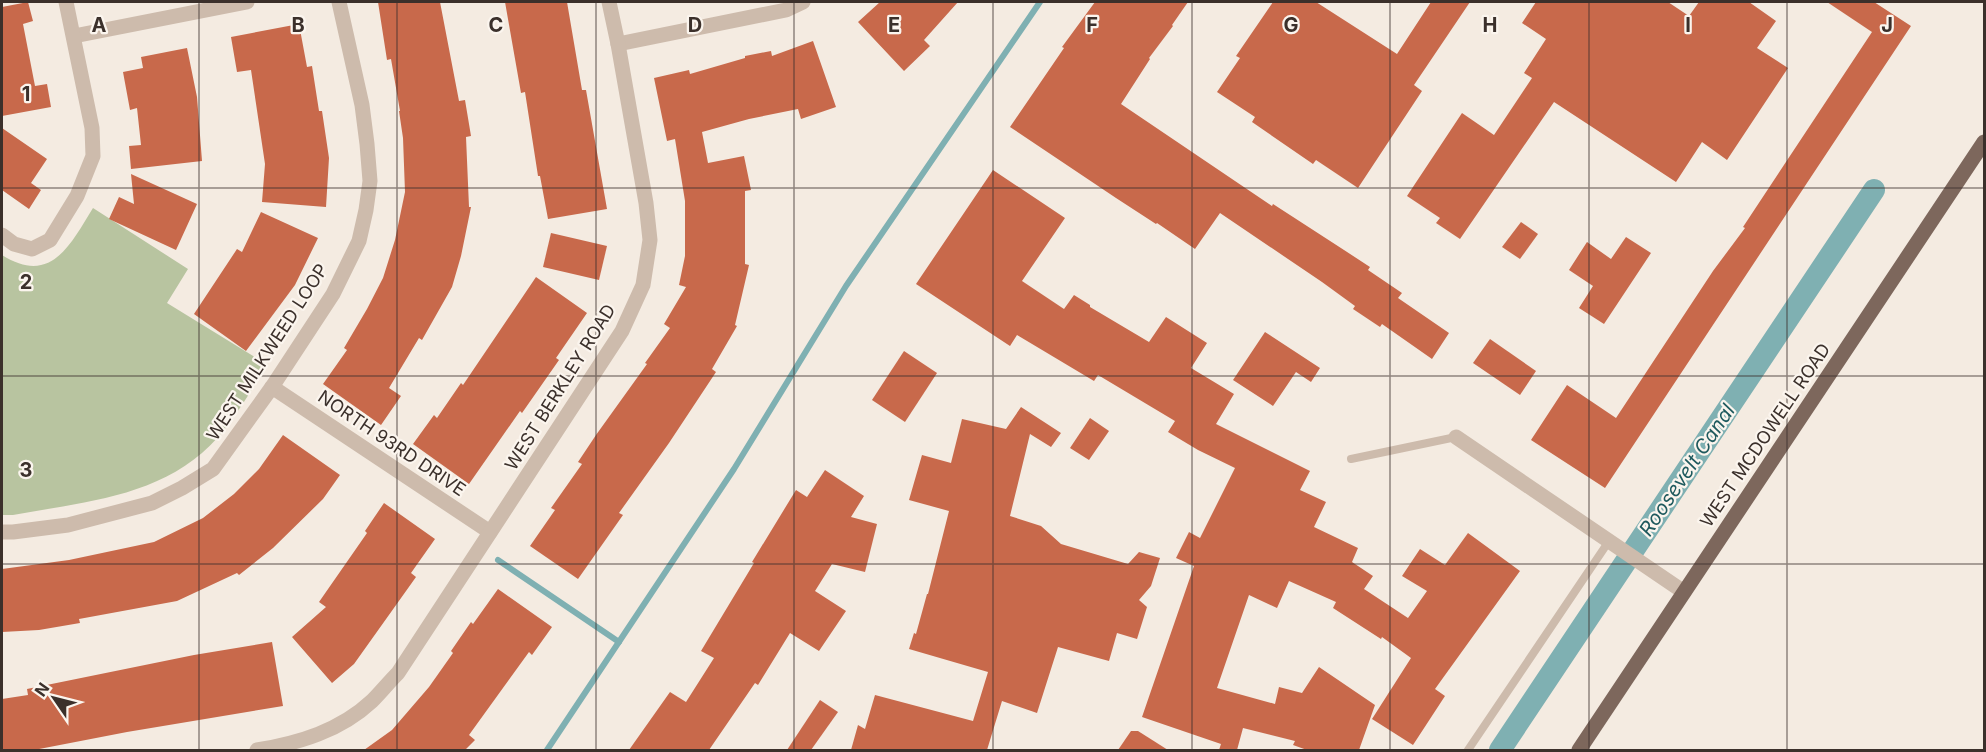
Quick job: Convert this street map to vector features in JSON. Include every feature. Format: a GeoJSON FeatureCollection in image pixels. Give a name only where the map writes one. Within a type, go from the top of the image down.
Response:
{"type":"FeatureCollection","features":[{"type":"Feature","properties":{"kind":"main road","name":"WEST MCDOWELL ROAD"},"geometry":{"type":"LineString","coordinates":[[1579,750],[1984,142]]}},
{"type":"Feature","properties":{"kind":"street"},"geometry":{"type":"LineString","coordinates":[[2,235],[14,244],[32,249],[50,240],[77,196],[93,156],[92,128],[66,2]]}},
{"type":"Feature","properties":{"kind":"street"},"geometry":{"type":"LineString","coordinates":[[74,36],[247,2]]}},
{"type":"Feature","properties":{"kind":"street","name":"WEST MILKWEED LOOP"},"geometry":{"type":"LineString","coordinates":[[2,532],[68,525],[152,504],[213,469],[272,387],[333,294],[359,241],[370,182],[368,144],[357,79],[339,2]]}},
{"type":"Feature","properties":{"kind":"street","name":"WEST BERKLEY ROAD"},"geometry":{"type":"LineString","coordinates":[[257,750],[291,744],[344,722],[372,702],[398,673],[622,331],[643,285],[650,240],[609,2]]}},
{"type":"Feature","properties":{"kind":"street"},"geometry":{"type":"LineString","coordinates":[[618,44],[786,10],[803,2]]}},
{"type":"Feature","properties":{"kind":"street","name":"NORTH 93RD DRIVE"},"geometry":{"type":"LineString","coordinates":[[272,387],[490,532]]}},
{"type":"Feature","properties":{"kind":"street"},"geometry":{"type":"LineString","coordinates":[[1456,437],[1684,592]]}},
{"type":"Feature","properties":{"kind":"lane"},"geometry":{"type":"LineString","coordinates":[[1351,459],[1456,437]]}},
{"type":"Feature","properties":{"kind":"lane"},"geometry":{"type":"LineString","coordinates":[[1468,750],[1612,543]]}},
{"type":"Feature","properties":{"kind":"green space"},"geometry":{"type":"Polygon","coordinates":[[[93,208],[188,269],[167,303],[268,365],[221,434],[202,453],[182,468],[160,480],[112,496],[13,515],[2,515],[2,255],[19,263],[34,266],[46,264],[67,247],[93,208]]]}},
{"type":"Feature","properties":{"kind":"building"},"geometry":{"type":"Polygon","coordinates":[[[28,2],[33,21],[23,24],[35,86],[47,84],[51,107],[2,116],[2,7],[28,2]]]}},
{"type":"Feature","properties":{"kind":"building"},"geometry":{"type":"Polygon","coordinates":[[[378,2],[440,2],[459,101],[465,100],[471,136],[466,137],[469,207],[471,207],[452,287],[422,340],[419,338],[389,388],[401,396],[381,425],[323,384],[347,350],[344,348],[383,278],[395,240],[405,192],[400,111],[391,59],[387,60],[378,2]]]}},
{"type":"Feature","properties":{"kind":"building"},"geometry":{"type":"Polygon","coordinates":[[[505,2],[567,2],[582,90],[586,90],[607,209],[548,219],[540,176],[538,176],[525,92],[521,93],[505,2]]]}},
{"type":"Feature","properties":{"kind":"building"},"geometry":{"type":"Polygon","coordinates":[[[880,2],[958,2],[924,40],[930,46],[904,71],[858,22],[880,2]]]}},
{"type":"Feature","properties":{"kind":"building"},"geometry":{"type":"Polygon","coordinates":[[[1095,2],[1188,2],[1149,58],[1121,104],[1272,206],[1273,204],[1370,267],[1368,270],[1402,293],[1398,298],[1449,333],[1432,359],[1382,324],[1380,327],[1353,309],[1355,306],[1322,282],[1220,213],[1195,249],[1010,127],[1064,48],[1062,47],[1095,2]]]}},
{"type":"Feature","properties":{"kind":"building"},"geometry":{"type":"Polygon","coordinates":[[[1273,2],[1316,2],[1397,54],[1431,2],[1470,2],[1414,85],[1422,91],[1358,188],[1316,160],[1313,164],[1252,122],[1255,117],[1217,92],[1240,58],[1236,56],[1273,2]]]}},
{"type":"Feature","properties":{"kind":"building"},"geometry":{"type":"Polygon","coordinates":[[[1536,2],[1668,2],[1689,16],[1699,2],[1749,2],[1776,21],[1757,48],[1788,68],[1727,160],[1702,142],[1676,182],[1554,102],[1460,239],[1436,223],[1440,218],[1407,196],[1462,113],[1494,135],[1532,78],[1524,73],[1546,39],[1522,23],[1536,2]]]}},
{"type":"Feature","properties":{"kind":"building"},"geometry":{"type":"Polygon","coordinates":[[[1827,2],[1874,2],[1911,26],[1605,488],[1531,440],[1567,385],[1616,418],[1713,271],[1745,228],[1743,227],[1872,32],[1827,2]]]}},
{"type":"Feature","properties":{"kind":"building"},"geometry":{"type":"Polygon","coordinates":[[[299,24],[307,67],[312,66],[329,158],[326,207],[262,202],[265,164],[251,70],[237,72],[231,37],[299,24]]]}},
{"type":"Feature","properties":{"kind":"building"},"geometry":{"type":"Polygon","coordinates":[[[813,41],[836,107],[801,119],[798,109],[702,132],[708,163],[744,156],[751,190],[745,191],[745,264],[749,265],[735,325],[737,326],[712,369],[716,372],[619,513],[623,515],[578,579],[530,546],[555,510],[551,508],[582,464],[578,462],[670,328],[664,324],[686,287],[679,285],[685,256],[685,201],[675,139],[667,141],[654,78],[689,70],[690,74],[745,58],[745,56],[771,51],[772,56],[813,41]]]}},
{"type":"Feature","properties":{"kind":"building"},"geometry":{"type":"Polygon","coordinates":[[[187,48],[197,97],[202,161],[131,169],[129,146],[141,145],[137,108],[130,110],[123,72],[143,68],[141,57],[187,48]]]}},
{"type":"Feature","properties":{"kind":"building"},"geometry":{"type":"Polygon","coordinates":[[[2,128],[47,159],[31,183],[41,190],[29,209],[2,190],[2,128]]]}},
{"type":"Feature","properties":{"kind":"building"},"geometry":{"type":"Polygon","coordinates":[[[993,170],[1065,218],[1022,281],[1064,309],[1074,295],[1149,342],[1166,317],[1207,343],[1191,368],[1234,394],[1216,424],[1310,471],[1300,490],[1326,502],[1314,527],[1358,548],[1352,562],[1373,576],[1364,589],[1408,618],[1427,591],[1402,576],[1420,549],[1445,565],[1468,533],[1520,571],[1435,689],[1445,696],[1413,745],[1372,719],[1411,658],[1382,637],[1381,639],[1333,608],[1336,602],[1289,581],[1277,608],[1249,595],[1217,688],[1275,704],[1279,687],[1302,693],[1319,667],[1375,705],[1359,750],[1307,750],[1293,745],[1295,741],[1243,728],[1237,750],[1219,750],[1221,744],[1142,717],[1194,566],[1176,558],[1189,532],[1200,538],[1235,468],[1168,432],[1175,421],[1098,375],[1094,381],[1017,335],[1010,346],[916,284],[993,170]]]}},
{"type":"Feature","properties":{"kind":"building"},"geometry":{"type":"Polygon","coordinates":[[[131,174],[197,204],[176,250],[109,219],[119,197],[134,204],[131,174]]]}},
{"type":"Feature","properties":{"kind":"building"},"geometry":{"type":"Polygon","coordinates":[[[261,212],[318,238],[295,285],[246,351],[194,314],[237,249],[242,252],[261,212]]]}},
{"type":"Feature","properties":{"kind":"building"},"geometry":{"type":"Polygon","coordinates":[[[1521,222],[1538,234],[1520,259],[1502,247],[1521,222]]]}},
{"type":"Feature","properties":{"kind":"building"},"geometry":{"type":"Polygon","coordinates":[[[551,233],[607,246],[599,280],[543,267],[551,233]]]}},
{"type":"Feature","properties":{"kind":"building"},"geometry":{"type":"Polygon","coordinates":[[[1626,237],[1651,253],[1604,324],[1579,308],[1593,286],[1569,270],[1587,242],[1611,259],[1626,237]]]}},
{"type":"Feature","properties":{"kind":"building"},"geometry":{"type":"Polygon","coordinates":[[[536,277],[587,313],[556,358],[559,360],[469,484],[413,444],[434,415],[437,418],[461,383],[463,385],[536,277]]]}},
{"type":"Feature","properties":{"kind":"building"},"geometry":{"type":"Polygon","coordinates":[[[1265,332],[1320,368],[1311,382],[1296,372],[1273,406],[1233,380],[1265,332]]]}},
{"type":"Feature","properties":{"kind":"building"},"geometry":{"type":"Polygon","coordinates":[[[1490,339],[1536,371],[1520,395],[1473,363],[1490,339]]]}},
{"type":"Feature","properties":{"kind":"building"},"geometry":{"type":"Polygon","coordinates":[[[904,351],[937,373],[905,422],[872,400],[904,351]]]}},
{"type":"Feature","properties":{"kind":"building"},"geometry":{"type":"Polygon","coordinates":[[[1021,407],[1061,433],[1051,447],[1030,434],[1010,516],[1041,526],[1061,544],[1128,564],[1139,552],[1160,558],[1151,586],[1139,600],[1147,607],[1137,639],[1117,633],[1109,661],[1058,647],[1037,713],[1002,701],[987,750],[851,750],[858,725],[865,729],[875,695],[973,721],[988,672],[909,649],[928,594],[949,511],[909,500],[922,455],[951,463],[962,419],[1006,429],[1021,407]]]}},
{"type":"Feature","properties":{"kind":"building"},"geometry":{"type":"Polygon","coordinates":[[[1090,418],[1109,431],[1089,460],[1070,448],[1090,418]]]}},
{"type":"Feature","properties":{"kind":"building"},"geometry":{"type":"Polygon","coordinates":[[[283,435],[340,475],[323,499],[273,548],[239,575],[237,573],[177,601],[79,619],[80,623],[39,630],[2,632],[2,569],[69,560],[154,542],[203,518],[234,494],[259,469],[283,435]]]}},
{"type":"Feature","properties":{"kind":"building"},"geometry":{"type":"Polygon","coordinates":[[[825,470],[864,496],[851,517],[877,524],[865,572],[832,564],[815,591],[846,611],[819,651],[790,633],[758,685],[755,683],[709,750],[629,750],[670,692],[686,702],[714,658],[701,651],[754,563],[752,562],[796,490],[807,497],[825,470]]]}},
{"type":"Feature","properties":{"kind":"building"},"geometry":{"type":"Polygon","coordinates":[[[384,503],[435,539],[411,573],[416,577],[354,664],[332,683],[292,637],[326,607],[319,602],[367,533],[365,531],[384,503]]]}},
{"type":"Feature","properties":{"kind":"building"},"geometry":{"type":"Polygon","coordinates":[[[498,589],[552,627],[532,655],[529,652],[469,735],[475,740],[465,750],[364,750],[392,730],[429,687],[471,622],[473,624],[498,589]]]}},
{"type":"Feature","properties":{"kind":"building"},"geometry":{"type":"Polygon","coordinates":[[[272,642],[283,706],[34,750],[2,750],[2,699],[28,695],[27,689],[194,655],[272,642]]]}},
{"type":"Feature","properties":{"kind":"building"},"geometry":{"type":"Polygon","coordinates":[[[820,700],[838,712],[811,750],[787,750],[820,700]]]}},
{"type":"Feature","properties":{"kind":"building"},"geometry":{"type":"Polygon","coordinates":[[[1131,731],[1138,731],[1168,750],[1118,750],[1131,731]]]}},
{"type":"Feature","properties":{"kind":"waterway"},"geometry":{"type":"LineString","coordinates":[[547,750],[734,469],[846,286],[1040,2]]}},
{"type":"Feature","properties":{"kind":"waterway","name":"Roosevelt Canal"},"geometry":{"type":"LineString","coordinates":[[1500,750],[1874,190]]}},
{"type":"Feature","properties":{"kind":"waterway"},"geometry":{"type":"LineString","coordinates":[[498,560],[619,642]]}}]}
